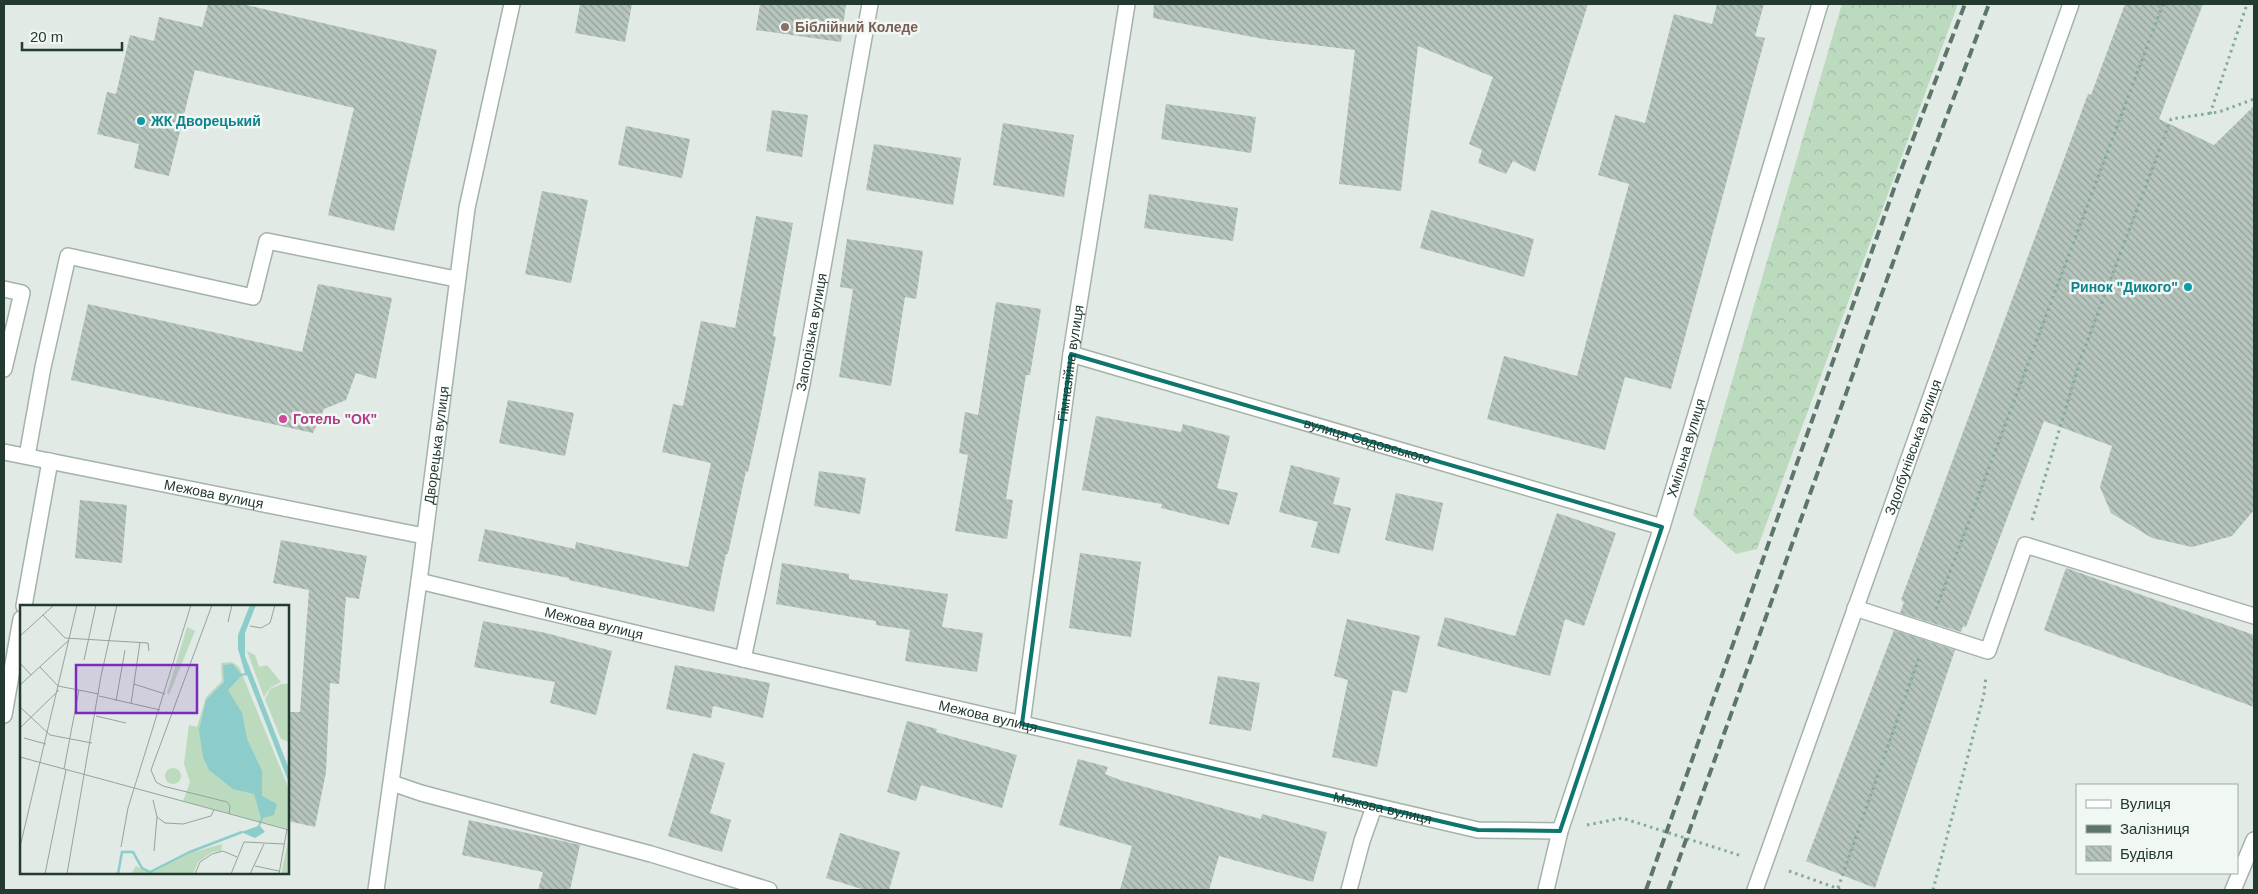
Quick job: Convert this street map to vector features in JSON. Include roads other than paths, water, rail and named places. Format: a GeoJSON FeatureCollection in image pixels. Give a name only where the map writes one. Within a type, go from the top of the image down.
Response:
{"type":"FeatureCollection","features":[{"type":"Feature","properties":{"kind":"street","name":"Дворецька вулиця"},"geometry":{"type":"LineString","coordinates":[[376,890],[420,581],[456,280],[467,208],[512,4]]}},
{"type":"Feature","properties":{"kind":"street","name":"Запорізька вулиця"},"geometry":{"type":"LineString","coordinates":[[743,659],[802,384],[870,4]]}},
{"type":"Feature","properties":{"kind":"street","name":"Гімназійна вулиця"},"geometry":{"type":"LineString","coordinates":[[1022,724],[1072,354],[1127,4]]}},
{"type":"Feature","properties":{"kind":"street","name":"Хмільна вулиця"},"geometry":{"type":"LineString","coordinates":[[1546,890],[1560,831],[1662,527],[1820,4]]}},
{"type":"Feature","properties":{"kind":"street","name":"Здолбунівська вулиця"},"geometry":{"type":"LineString","coordinates":[[1755,890],[2071,4]]}},
{"type":"Feature","properties":{"kind":"street"},"geometry":{"type":"LineString","coordinates":[[27,456],[43,367],[68,256],[253,297],[267,241],[456,280]]}},
{"type":"Feature","properties":{"kind":"street"},"geometry":{"type":"LineString","coordinates":[[4,289],[22,293],[4,369]]}},
{"type":"Feature","properties":{"kind":"street","name":"вулиця Садовського"},"geometry":{"type":"LineString","coordinates":[[1072,354],[1662,527]]}},
{"type":"Feature","properties":{"kind":"street","name":"Межова вулиця"},"geometry":{"type":"LineString","coordinates":[[4,452],[424,536]]}},
{"type":"Feature","properties":{"kind":"street"},"geometry":{"type":"LineString","coordinates":[[24,605],[50,461]]}},
{"type":"Feature","properties":{"kind":"street"},"geometry":{"type":"LineString","coordinates":[[1855,608],[1988,651],[2024,545],[2254,616]]}},
{"type":"Feature","properties":{"kind":"street","name":"Межова вулиця"},"geometry":{"type":"LineString","coordinates":[[420,581],[743,659],[1478,830],[1560,831]]}},
{"type":"Feature","properties":{"kind":"street"},"geometry":{"type":"LineString","coordinates":[[4,715],[20,625]]}},
{"type":"Feature","properties":{"kind":"street"},"geometry":{"type":"LineString","coordinates":[[392,783],[421,793],[651,854],[769,890]]}},
{"type":"Feature","properties":{"kind":"street"},"geometry":{"type":"LineString","coordinates":[[1350,890],[1362,841],[1374,807]]}},
{"type":"Feature","properties":{"kind":"street"},"geometry":{"type":"LineString","coordinates":[[2233,890],[2254,840]]}},
{"type":"Feature","properties":{"kind":"railway"},"geometry":{"type":"LineString","coordinates":[[1646,890],[1896,183],[1965,4]]}},
{"type":"Feature","properties":{"kind":"railway"},"geometry":{"type":"LineString","coordinates":[[1668,890],[1919,190],[1989,4]]}},
{"type":"Feature","properties":{"kind":"place","name":"Біблійний Коледе"},"geometry":{"type":"Point","coordinates":[785,27]}},
{"type":"Feature","properties":{"kind":"place","name":"ЖК Дворецький"},"geometry":{"type":"Point","coordinates":[141,121]}},
{"type":"Feature","properties":{"kind":"place","name":"Ринок \"Дикого\""},"geometry":{"type":"Point","coordinates":[2188,287]}},
{"type":"Feature","properties":{"kind":"place","name":"Готель \"ОК\""},"geometry":{"type":"Point","coordinates":[283,419]}}]}
